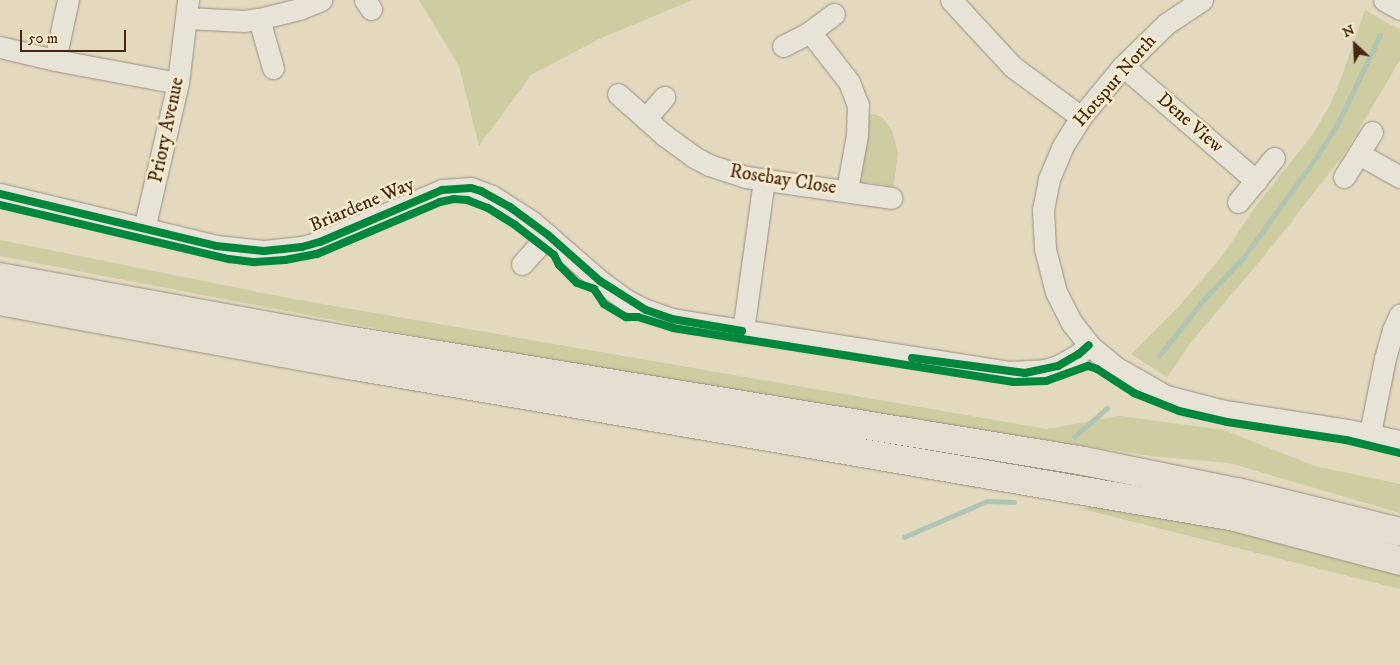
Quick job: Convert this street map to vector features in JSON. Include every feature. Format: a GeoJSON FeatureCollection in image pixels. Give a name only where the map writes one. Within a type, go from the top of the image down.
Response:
{"type":"FeatureCollection","features":[{"type":"Feature","properties":{"kind":"highway"},"geometry":{"type":"LineString","coordinates":[[0,277],[353,341],[1084,461],[1237,492],[1400,532]]}},
{"type":"Feature","properties":{"kind":"highway"},"geometry":{"type":"LineString","coordinates":[[0,301],[359,366],[1235,517],[1400,561]]}},
{"type":"Feature","properties":{"kind":"street"},"geometry":{"type":"LineString","coordinates":[[55,60],[68,0]]}},
{"type":"Feature","properties":{"kind":"street"},"geometry":{"type":"LineString","coordinates":[[187,9],[244,21],[259,20],[299,10],[321,0]]}},
{"type":"Feature","properties":{"kind":"street","name":"Hotspur North"},"geometry":{"type":"LineString","coordinates":[[1202,0],[1166,24],[1123,66],[1081,117],[1054,164],[1045,197],[1042,228],[1047,262],[1056,292],[1072,323],[1088,345],[1131,378],[1181,401],[1220,410],[1370,433],[1400,441]]}},
{"type":"Feature","properties":{"kind":"street"},"geometry":{"type":"LineString","coordinates":[[1384,0],[1400,9]]}},
{"type":"Feature","properties":{"kind":"street"},"geometry":{"type":"LineString","coordinates":[[958,2],[1013,67],[1081,117]]}},
{"type":"Feature","properties":{"kind":"street","name":"Priory Avenue"},"geometry":{"type":"LineString","coordinates":[[144,229],[178,83],[187,9]]}},
{"type":"Feature","properties":{"kind":"street"},"geometry":{"type":"LineString","coordinates":[[783,46],[810,32],[834,14]]}},
{"type":"Feature","properties":{"kind":"street"},"geometry":{"type":"LineString","coordinates":[[259,20],[274,68]]}},
{"type":"Feature","properties":{"kind":"street","name":"Rosebay Close"},"geometry":{"type":"LineString","coordinates":[[810,32],[848,82],[858,105],[857,136],[847,190]]}},
{"type":"Feature","properties":{"kind":"street"},"geometry":{"type":"LineString","coordinates":[[0,47],[55,60],[178,83]]}},
{"type":"Feature","properties":{"kind":"street","name":"Dene View"},"geometry":{"type":"LineString","coordinates":[[1123,66],[1256,181]]}},
{"type":"Feature","properties":{"kind":"street","name":"Rosebay Close"},"geometry":{"type":"LineString","coordinates":[[618,94],[679,147],[709,165],[737,175],[764,180],[847,190],[891,198]]}},
{"type":"Feature","properties":{"kind":"street"},"geometry":{"type":"LineString","coordinates":[[646,118],[664,97]]}},
{"type":"Feature","properties":{"kind":"street"},"geometry":{"type":"LineString","coordinates":[[1344,177],[1372,132]]}},
{"type":"Feature","properties":{"kind":"street"},"geometry":{"type":"LineString","coordinates":[[1358,154],[1400,177]]}},
{"type":"Feature","properties":{"kind":"street"},"geometry":{"type":"LineString","coordinates":[[1238,202],[1274,158]]}},
{"type":"Feature","properties":{"kind":"street"},"geometry":{"type":"LineString","coordinates":[[743,331],[764,180]]}},
{"type":"Feature","properties":{"kind":"street","name":"Briardene Way"},"geometry":{"type":"LineString","coordinates":[[0,194],[235,249],[283,250],[320,242],[433,193],[461,188],[481,191],[492,196],[524,216],[600,281],[646,310],[672,318],[743,331],[1025,373],[1058,366],[1079,354],[1088,345]]}},
{"type":"Feature","properties":{"kind":"street"},"geometry":{"type":"LineString","coordinates":[[522,264],[548,235]]}},
{"type":"Feature","properties":{"kind":"street"},"geometry":{"type":"LineString","coordinates":[[1370,433],[1392,330],[1400,314]]}},
{"type":"Feature","properties":{"kind":"shaded area"},"geometry":{"type":"Polygon","coordinates":[[[419,0],[693,0],[601,38],[531,75],[479,146],[459,66],[419,0]]]}},
{"type":"Feature","properties":{"kind":"shaded area"},"geometry":{"type":"Polygon","coordinates":[[[1365,10],[1400,30],[1400,60],[1345,153],[1265,255],[1196,336],[1167,377],[1131,354],[1181,304],[1223,255],[1256,206],[1313,134],[1329,107],[1341,79],[1365,10]]]}},
{"type":"Feature","properties":{"kind":"shaded area"},"geometry":{"type":"Polygon","coordinates":[[[874,114],[883,118],[892,131],[898,153],[893,191],[887,190],[884,185],[869,182],[863,186],[858,181],[856,170],[863,164],[868,138],[863,131],[865,115],[874,114]]]}},
{"type":"Feature","properties":{"kind":"shaded area"},"geometry":{"type":"Polygon","coordinates":[[[0,240],[288,298],[1047,429],[1119,416],[1224,430],[1315,466],[1400,484],[1400,513],[1229,463],[1151,456],[859,412],[515,355],[0,256],[0,240]]]}},
{"type":"Feature","properties":{"kind":"shaded area"},"geometry":{"type":"Polygon","coordinates":[[[1110,503],[1400,570],[1400,589],[1082,509],[1110,503]]]}},
{"type":"Feature","properties":{"kind":"waterway"},"geometry":{"type":"LineString","coordinates":[[1159,356],[1205,298],[1244,257],[1317,156],[1336,127],[1380,35]]}},
{"type":"Feature","properties":{"kind":"waterway"},"geometry":{"type":"LineString","coordinates":[[1074,437],[1107,408]]}},
{"type":"Feature","properties":{"kind":"waterway"},"geometry":{"type":"LineString","coordinates":[[904,537],[987,501],[1014,502]]}},
{"type":"Feature","properties":{"kind":"cycle path"},"geometry":{"type":"LineString","coordinates":[[0,194],[216,246],[264,251],[302,247],[320,242],[442,190],[471,188],[481,191],[510,207],[548,235],[600,281],[646,310],[672,319],[742,331]]}},
{"type":"Feature","properties":{"kind":"cycle path"},"geometry":{"type":"LineString","coordinates":[[0,205],[229,259],[255,262],[285,260],[317,254],[440,202],[454,199],[467,200],[488,208],[515,225],[554,255],[559,265],[577,283],[594,289],[604,304],[626,317],[638,317],[673,328],[1014,382],[1046,381],[1088,366],[1097,369],[1134,393],[1179,411],[1227,422],[1346,440],[1400,453]]}},
{"type":"Feature","properties":{"kind":"cycle path"},"geometry":{"type":"LineString","coordinates":[[912,358],[1025,373],[1058,366],[1079,354],[1089,345]]}}]}
